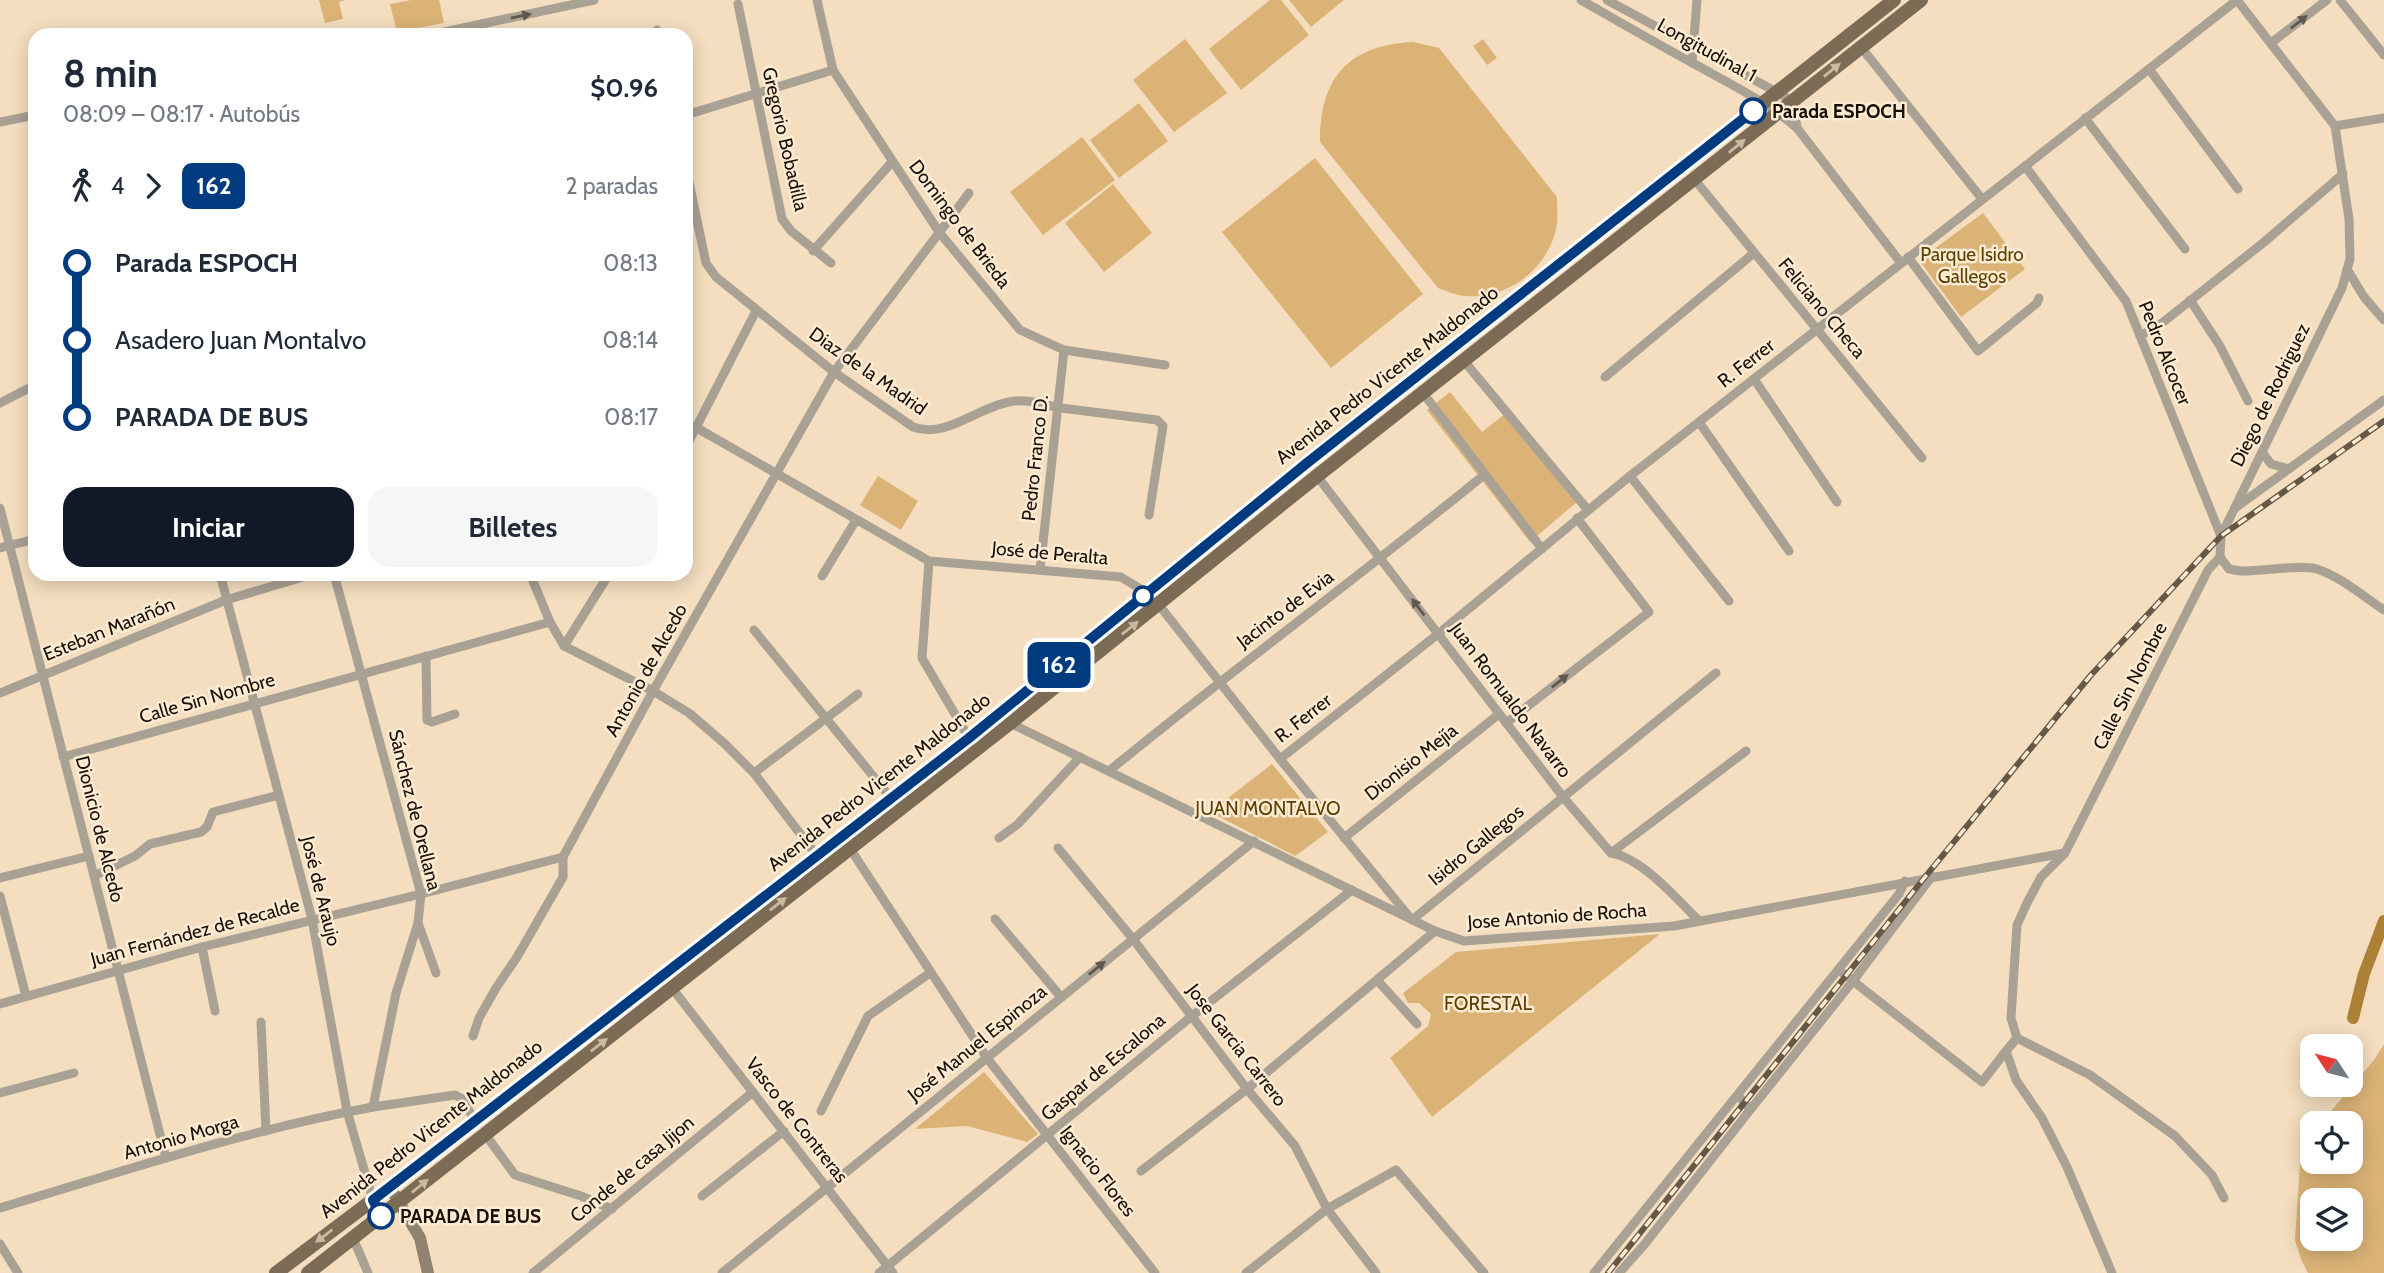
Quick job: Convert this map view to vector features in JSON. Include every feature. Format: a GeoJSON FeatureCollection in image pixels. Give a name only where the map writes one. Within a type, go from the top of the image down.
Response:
{"type":"FeatureCollection","features":[{"type":"Feature","properties":{"kind":"main road","name":"Avenida Pedro Vicente Maldonado"},"geometry":{"type":"LineString","coordinates":[[276,1273],[969,738],[1317,454],[1894,0]]}},
{"type":"Feature","properties":{"kind":"main road","name":"Avenida Pedro Vicente Maldonado"},"geometry":{"type":"LineString","coordinates":[[308,1273],[1010,723],[1317,476],[1921,0]]}},
{"type":"Feature","properties":{"kind":"street"},"geometry":{"type":"LineString","coordinates":[[463,28],[594,0]]}},
{"type":"Feature","properties":{"kind":"street","name":"Domingo de Brieda"},"geometry":{"type":"LineString","coordinates":[[817,0],[833,70],[939,232],[1020,330],[1064,350],[1165,365]]}},
{"type":"Feature","properties":{"kind":"street","name":"Longitudinal 1"},"geometry":{"type":"LineString","coordinates":[[1581,0],[1764,102],[1797,128],[1978,351],[2037,303],[2039,298]]}},
{"type":"Feature","properties":{"kind":"street","name":"Longitudinal 1"},"geometry":{"type":"LineString","coordinates":[[1607,0],[1793,101]]}},
{"type":"Feature","properties":{"kind":"street"},"geometry":{"type":"LineString","coordinates":[[1692,63],[1697,0]]}},
{"type":"Feature","properties":{"kind":"street","name":"Diego de Rodriguez"},"geometry":{"type":"LineString","coordinates":[[2221,536],[2342,288],[2350,259],[2349,219],[2335,127],[2237,0]]}},
{"type":"Feature","properties":{"kind":"street","name":"R. Ferrer"},"geometry":{"type":"LineString","coordinates":[[1280,759],[1438,634],[1587,509],[2237,0]]}},
{"type":"Feature","properties":{"kind":"street"},"geometry":{"type":"LineString","coordinates":[[2271,43],[2327,0]]}},
{"type":"Feature","properties":{"kind":"street"},"geometry":{"type":"LineString","coordinates":[[2340,0],[2384,55]]}},
{"type":"Feature","properties":{"kind":"street","name":"Gregorio Bobadilla"},"geometry":{"type":"LineString","coordinates":[[738,4],[782,219],[813,251],[831,263]]}},
{"type":"Feature","properties":{"kind":"street"},"geometry":{"type":"LineString","coordinates":[[1861,47],[1982,199]]}},
{"type":"Feature","properties":{"kind":"street"},"geometry":{"type":"LineString","coordinates":[[2149,69],[2238,189]]}},
{"type":"Feature","properties":{"kind":"street"},"geometry":{"type":"LineString","coordinates":[[693,113],[833,70]]}},
{"type":"Feature","properties":{"kind":"street"},"geometry":{"type":"LineString","coordinates":[[1793,101],[1797,128]]}},
{"type":"Feature","properties":{"kind":"street"},"geometry":{"type":"LineString","coordinates":[[0,122],[28,116]]}},
{"type":"Feature","properties":{"kind":"street"},"geometry":{"type":"LineString","coordinates":[[2085,118],[2185,249]]}},
{"type":"Feature","properties":{"kind":"street"},"geometry":{"type":"LineString","coordinates":[[2335,127],[2384,118]]}},
{"type":"Feature","properties":{"kind":"street"},"geometry":{"type":"LineString","coordinates":[[813,251],[892,162]]}},
{"type":"Feature","properties":{"kind":"street","name":"Pedro Alcocer"},"geometry":{"type":"LineString","coordinates":[[2025,166],[2126,301],[2221,536]]}},
{"type":"Feature","properties":{"kind":"street"},"geometry":{"type":"LineString","coordinates":[[2140,336],[2162,323],[2263,243],[2343,174]]}},
{"type":"Feature","properties":{"kind":"street","name":"Feliciano Checa"},"geometry":{"type":"LineString","coordinates":[[1695,180],[1922,458]]}},
{"type":"Feature","properties":{"kind":"street","name":"Antonio de Alcedo"},"geometry":{"type":"LineString","coordinates":[[473,1036],[496,988],[563,877],[563,857],[653,691],[834,372],[969,193]]}},
{"type":"Feature","properties":{"kind":"street","name":"Diaz de la Madrid"},"geometry":{"type":"LineString","coordinates":[[693,201],[706,263],[716,277],[834,372],[913,427],[925,431],[937,430],[1009,402],[1024,400],[1160,422],[1163,426],[1149,516]]}},
{"type":"Feature","properties":{"kind":"street"},"geometry":{"type":"LineString","coordinates":[[1605,377],[1754,253]]}},
{"type":"Feature","properties":{"kind":"street"},"geometry":{"type":"LineString","coordinates":[[2347,269],[2364,297],[2384,320]]}},
{"type":"Feature","properties":{"kind":"street"},"geometry":{"type":"LineString","coordinates":[[2190,300],[2220,346],[2248,401]]}},
{"type":"Feature","properties":{"kind":"street"},"geometry":{"type":"LineString","coordinates":[[693,435],[756,311]]}},
{"type":"Feature","properties":{"kind":"street","name":"Pedro Franco D."},"geometry":{"type":"LineString","coordinates":[[1040,569],[1064,350]]}},
{"type":"Feature","properties":{"kind":"street"},"geometry":{"type":"LineString","coordinates":[[1464,361],[1587,509]]}},
{"type":"Feature","properties":{"kind":"street"},"geometry":{"type":"LineString","coordinates":[[1754,379],[1837,502]]}},
{"type":"Feature","properties":{"kind":"street"},"geometry":{"type":"LineString","coordinates":[[0,403],[28,389]]}},
{"type":"Feature","properties":{"kind":"street"},"geometry":{"type":"LineString","coordinates":[[1423,393],[1542,549]]}},
{"type":"Feature","properties":{"kind":"street"},"geometry":{"type":"LineString","coordinates":[[2234,509],[2384,400]]}},
{"type":"Feature","properties":{"kind":"street"},"geometry":{"type":"LineString","coordinates":[[1699,422],[1789,551]]}},
{"type":"Feature","properties":{"kind":"street","name":"José de Peralta"},"geometry":{"type":"LineString","coordinates":[[693,427],[929,561],[1121,577],[1147,593],[1412,920]]}},
{"type":"Feature","properties":{"kind":"street"},"geometry":{"type":"LineString","coordinates":[[2262,452],[2271,464],[2289,469]]}},
{"type":"Feature","properties":{"kind":"street","name":"Jacinto de Evia"},"geometry":{"type":"LineString","coordinates":[[1109,771],[1219,681],[1381,559],[1483,475]]}},
{"type":"Feature","properties":{"kind":"street"},"geometry":{"type":"LineString","coordinates":[[1630,475],[1729,601]]}},
{"type":"Feature","properties":{"kind":"street","name":"Juan Romualdo Navarro"},"geometry":{"type":"LineString","coordinates":[[1317,476],[1563,797],[1611,853],[1621,855],[1639,865],[1699,921]]}},
{"type":"Feature","properties":{"kind":"street","name":"Dionicio de Alcedo"},"geometry":{"type":"LineString","coordinates":[[0,508],[5,547],[42,675],[166,1158]]}},
{"type":"Feature","properties":{"kind":"street"},"geometry":{"type":"LineString","coordinates":[[1506,723],[1649,612],[1577,518]]}},
{"type":"Feature","properties":{"kind":"street"},"geometry":{"type":"LineString","coordinates":[[822,576],[856,520]]}},
{"type":"Feature","properties":{"kind":"street"},"geometry":{"type":"LineString","coordinates":[[2221,536],[2221,558],[2230,569],[2317,569],[2344,583],[2384,610]]}},
{"type":"Feature","properties":{"kind":"street"},"geometry":{"type":"LineString","coordinates":[[5,547],[28,541]]}},
{"type":"Feature","properties":{"kind":"street","name":"Calle Sin Nombre"},"geometry":{"type":"LineString","coordinates":[[2017,1038],[2011,1018],[2017,925],[2026,903],[2041,877],[2065,853],[2208,570],[2221,558]]}},
{"type":"Feature","properties":{"kind":"street"},"geometry":{"type":"LineString","coordinates":[[929,561],[922,658],[969,738]]}},
{"type":"Feature","properties":{"kind":"street","name":"José de Araujo"},"geometry":{"type":"LineString","coordinates":[[222,581],[313,919],[347,1111],[373,1200],[381,1216]]}},
{"type":"Feature","properties":{"kind":"street","name":"Esteban Marañón"},"geometry":{"type":"LineString","coordinates":[[0,693],[226,600],[290,581]]}},
{"type":"Feature","properties":{"kind":"street","name":"Sánchez de Orellana"},"geometry":{"type":"LineString","coordinates":[[336,581],[421,894],[418,923],[396,993],[373,1107]]}},
{"type":"Feature","properties":{"kind":"street"},"geometry":{"type":"LineString","coordinates":[[533,581],[550,622],[564,646],[653,691],[689,713],[754,774],[817,856]]}},
{"type":"Feature","properties":{"kind":"street"},"geometry":{"type":"LineString","coordinates":[[564,646],[605,581]]}},
{"type":"Feature","properties":{"kind":"street","name":"Calle Sin Nombre"},"geometry":{"type":"LineString","coordinates":[[63,757],[550,622]]}},
{"type":"Feature","properties":{"kind":"street"},"geometry":{"type":"LineString","coordinates":[[754,630],[891,798]]}},
{"type":"Feature","properties":{"kind":"street"},"geometry":{"type":"LineString","coordinates":[[426,656],[428,720],[432,722],[455,714]]}},
{"type":"Feature","properties":{"kind":"street","name":"Isidro Gallegos"},"geometry":{"type":"LineString","coordinates":[[1412,920],[1716,673]]}},
{"type":"Feature","properties":{"kind":"street"},"geometry":{"type":"LineString","coordinates":[[754,774],[858,694]]}},
{"type":"Feature","properties":{"kind":"street","name":"Dionisio Mejía"},"geometry":{"type":"LineString","coordinates":[[1344,838],[1499,714]]}},
{"type":"Feature","properties":{"kind":"street","name":"Jose Antonio de Rocha"},"geometry":{"type":"LineString","coordinates":[[1010,723],[1412,920],[1464,941],[1674,926],[2065,853]]}},
{"type":"Feature","properties":{"kind":"street"},"geometry":{"type":"LineString","coordinates":[[1611,853],[1746,751]]}},
{"type":"Feature","properties":{"kind":"street"},"geometry":{"type":"LineString","coordinates":[[999,838],[1018,824],[1080,757]]}},
{"type":"Feature","properties":{"kind":"street"},"geometry":{"type":"LineString","coordinates":[[94,876],[135,856],[150,844],[201,832],[207,827],[213,812],[279,795]]}},
{"type":"Feature","properties":{"kind":"street","name":"José Manuel Espinoza"},"geometry":{"type":"LineString","coordinates":[[722,1273],[1254,841]]}},
{"type":"Feature","properties":{"kind":"street","name":"Ignacio Flores"},"geometry":{"type":"LineString","coordinates":[[849,847],[987,1058],[1155,1273]]}},
{"type":"Feature","properties":{"kind":"street","name":"Jose Garcia Carrero"},"geometry":{"type":"LineString","coordinates":[[1058,848],[1295,1146],[1327,1209],[1376,1273]]}},
{"type":"Feature","properties":{"kind":"street"},"geometry":{"type":"LineString","coordinates":[[0,878],[89,856]]}},
{"type":"Feature","properties":{"kind":"street","name":"Juan Fernández de Recalde"},"geometry":{"type":"LineString","coordinates":[[0,1004],[117,969],[563,857]]}},
{"type":"Feature","properties":{"kind":"street"},"geometry":{"type":"LineString","coordinates":[[1619,1273],[1853,981],[1932,876]]}},
{"type":"Feature","properties":{"kind":"street"},"geometry":{"type":"LineString","coordinates":[[1594,1273],[1839,970],[1899,894],[1905,881]]}},
{"type":"Feature","properties":{"kind":"street","name":"Gaspar de Escalona"},"geometry":{"type":"LineString","coordinates":[[879,1273],[891,1270],[1192,1016],[1352,890]]}},
{"type":"Feature","properties":{"kind":"street"},"geometry":{"type":"LineString","coordinates":[[0,896],[26,996]]}},
{"type":"Feature","properties":{"kind":"street"},"geometry":{"type":"LineString","coordinates":[[995,919],[1061,997]]}},
{"type":"Feature","properties":{"kind":"street"},"geometry":{"type":"LineString","coordinates":[[418,923],[436,973]]}},
{"type":"Feature","properties":{"kind":"street"},"geometry":{"type":"LineString","coordinates":[[1141,1171],[1247,1089],[1435,931]]}},
{"type":"Feature","properties":{"kind":"street"},"geometry":{"type":"LineString","coordinates":[[202,947],[215,1011]]}},
{"type":"Feature","properties":{"kind":"street"},"geometry":{"type":"LineString","coordinates":[[1839,970],[1982,1082],[2017,1038],[2090,1075],[2175,1136],[2212,1175],[2224,1198]]}},
{"type":"Feature","properties":{"kind":"street"},"geometry":{"type":"LineString","coordinates":[[821,1111],[868,1016],[930,973]]}},
{"type":"Feature","properties":{"kind":"street"},"geometry":{"type":"LineString","coordinates":[[1377,980],[1417,1024]]}},
{"type":"Feature","properties":{"kind":"street","name":"Vasco de Contreras"},"geometry":{"type":"LineString","coordinates":[[672,988],[891,1270]]}},
{"type":"Feature","properties":{"kind":"street"},"geometry":{"type":"LineString","coordinates":[[261,1022],[266,1131]]}},
{"type":"Feature","properties":{"kind":"street"},"geometry":{"type":"LineString","coordinates":[[2006,1051],[2016,1080],[2042,1118],[2067,1167],[2112,1273]]}},
{"type":"Feature","properties":{"kind":"street"},"geometry":{"type":"LineString","coordinates":[[0,1093],[74,1073]]}},
{"type":"Feature","properties":{"kind":"street","name":"Conde de casa Jijon"},"geometry":{"type":"LineString","coordinates":[[533,1273],[753,1092]]}},
{"type":"Feature","properties":{"kind":"street"},"geometry":{"type":"LineString","coordinates":[[373,1107],[455,1095],[463,1099],[474,1119]]}},
{"type":"Feature","properties":{"kind":"street"},"geometry":{"type":"LineString","coordinates":[[1738,1095],[1750,1110]]}},
{"type":"Feature","properties":{"kind":"street","name":"Antonio Morga"},"geometry":{"type":"LineString","coordinates":[[0,1208],[166,1158],[347,1111],[373,1107]]}},
{"type":"Feature","properties":{"kind":"street"},"geometry":{"type":"LineString","coordinates":[[702,1196],[784,1132]]}},
{"type":"Feature","properties":{"kind":"street"},"geometry":{"type":"LineString","coordinates":[[485,1134],[516,1175],[612,1209]]}},
{"type":"Feature","properties":{"kind":"street"},"geometry":{"type":"LineString","coordinates":[[1246,1273],[1327,1209],[1396,1170],[1484,1273]]}},
{"type":"Feature","properties":{"kind":"street"},"geometry":{"type":"LineString","coordinates":[[390,1187],[420,1238],[428,1273]]}},
{"type":"Feature","properties":{"kind":"street"},"geometry":{"type":"LineString","coordinates":[[353,1238],[368,1273]]}},
{"type":"Feature","properties":{"kind":"street"},"geometry":{"type":"LineString","coordinates":[[0,1244],[18,1273]]}},
{"type":"Feature","properties":{"kind":"green space"},"geometry":{"type":"Polygon","coordinates":[[[319,0],[346,0],[339,2],[343,19],[325,23],[319,0]]]}},
{"type":"Feature","properties":{"kind":"green space"},"geometry":{"type":"Polygon","coordinates":[[[411,0],[439,0],[444,23],[418,28],[396,28],[390,4],[411,0]]]}},
{"type":"Feature","properties":{"kind":"green space"},"geometry":{"type":"Polygon","coordinates":[[[1270,0],[1281,0],[1309,35],[1241,90],[1209,49],[1270,0]]]}},
{"type":"Feature","properties":{"kind":"green space"},"geometry":{"type":"Polygon","coordinates":[[[1289,0],[1344,0],[1311,27],[1289,0]]]}},
{"type":"Feature","properties":{"kind":"green space"},"geometry":{"type":"Polygon","coordinates":[[[1185,39],[1227,93],[1174,132],[1133,80],[1185,39]]]}},
{"type":"Feature","properties":{"kind":"green space"},"geometry":{"type":"Polygon","coordinates":[[[1483,39],[1497,58],[1487,65],[1473,46],[1483,39]]]}},
{"type":"Feature","properties":{"kind":"green space"},"geometry":{"type":"Polygon","coordinates":[[[1413,42],[1439,48],[1557,197],[1557,224],[1546,254],[1524,278],[1496,293],[1464,296],[1438,288],[1320,142],[1321,119],[1326,99],[1343,69],[1355,58],[1371,50],[1391,44],[1413,42]]]}},
{"type":"Feature","properties":{"kind":"green space"},"geometry":{"type":"Polygon","coordinates":[[[1139,103],[1168,141],[1119,178],[1090,140],[1139,103]]]}},
{"type":"Feature","properties":{"kind":"green space"},"geometry":{"type":"Polygon","coordinates":[[[1082,137],[1115,180],[1043,235],[1010,192],[1082,137]]]}},
{"type":"Feature","properties":{"kind":"green space"},"geometry":{"type":"Polygon","coordinates":[[[1315,158],[1423,294],[1331,368],[1222,232],[1315,158]]]}},
{"type":"Feature","properties":{"kind":"green space"},"geometry":{"type":"Polygon","coordinates":[[[1113,184],[1152,233],[1104,272],[1065,223],[1113,184]]]}},
{"type":"Feature","properties":{"kind":"green space","name":"Parque Isidro Gallegos"},"geometry":{"type":"Polygon","coordinates":[[[1983,213],[2025,269],[1961,317],[1919,260],[1983,213]]]}},
{"type":"Feature","properties":{"kind":"green space"},"geometry":{"type":"Polygon","coordinates":[[[1450,392],[1482,432],[1506,413],[1578,501],[1530,542],[1427,410],[1450,392]]]}},
{"type":"Feature","properties":{"kind":"green space"},"geometry":{"type":"Polygon","coordinates":[[[878,476],[918,501],[901,530],[860,505],[878,476]]]}},
{"type":"Feature","properties":{"kind":"green space","name":"JUAN MONTALVO"},"geometry":{"type":"Polygon","coordinates":[[[1272,764],[1328,832],[1295,856],[1210,812],[1272,764]]]}},
{"type":"Feature","properties":{"kind":"green space","name":"FORESTAL"},"geometry":{"type":"Polygon","coordinates":[[[1660,934],[1432,1117],[1390,1058],[1428,1026],[1431,1014],[1419,1003],[1408,1003],[1403,993],[1456,952],[1660,934]]]}},
{"type":"Feature","properties":{"kind":"green space"},"geometry":{"type":"Polygon","coordinates":[[[2384,1044],[2384,1273],[2308,1273],[2295,1240],[2300,1162],[2300,1174],[2363,1174],[2363,1111],[2331,1111],[2343,1097],[2363,1097],[2363,1073],[2384,1044]]]}},
{"type":"Feature","properties":{"kind":"green space"},"geometry":{"type":"Polygon","coordinates":[[[984,1072],[1038,1134],[1027,1142],[967,1126],[915,1129],[984,1072]]]}},
{"type":"Feature","properties":{"kind":"waterway"},"geometry":{"type":"LineString","coordinates":[[2353,1018],[2364,974],[2384,921]]}},
{"type":"Feature","properties":{"kind":"railway"},"geometry":{"type":"LineString","coordinates":[[1608,1273],[1925,877],[2091,675],[2221,536],[2384,421]]}},
{"type":"Feature","properties":{"kind":"bus line","name":"162"},"geometry":{"type":"LineString","coordinates":[[381,1216],[373,1200],[474,1119],[969,738],[1307,463],[1753,111]]}},
{"type":"Feature","properties":{"kind":"place","name":"Parada ESPOCH"},"geometry":{"type":"Point","coordinates":[1753,111]}},
{"type":"Feature","properties":{"kind":"place","name":"PARADA DE BUS"},"geometry":{"type":"Point","coordinates":[381,1216]}}]}
